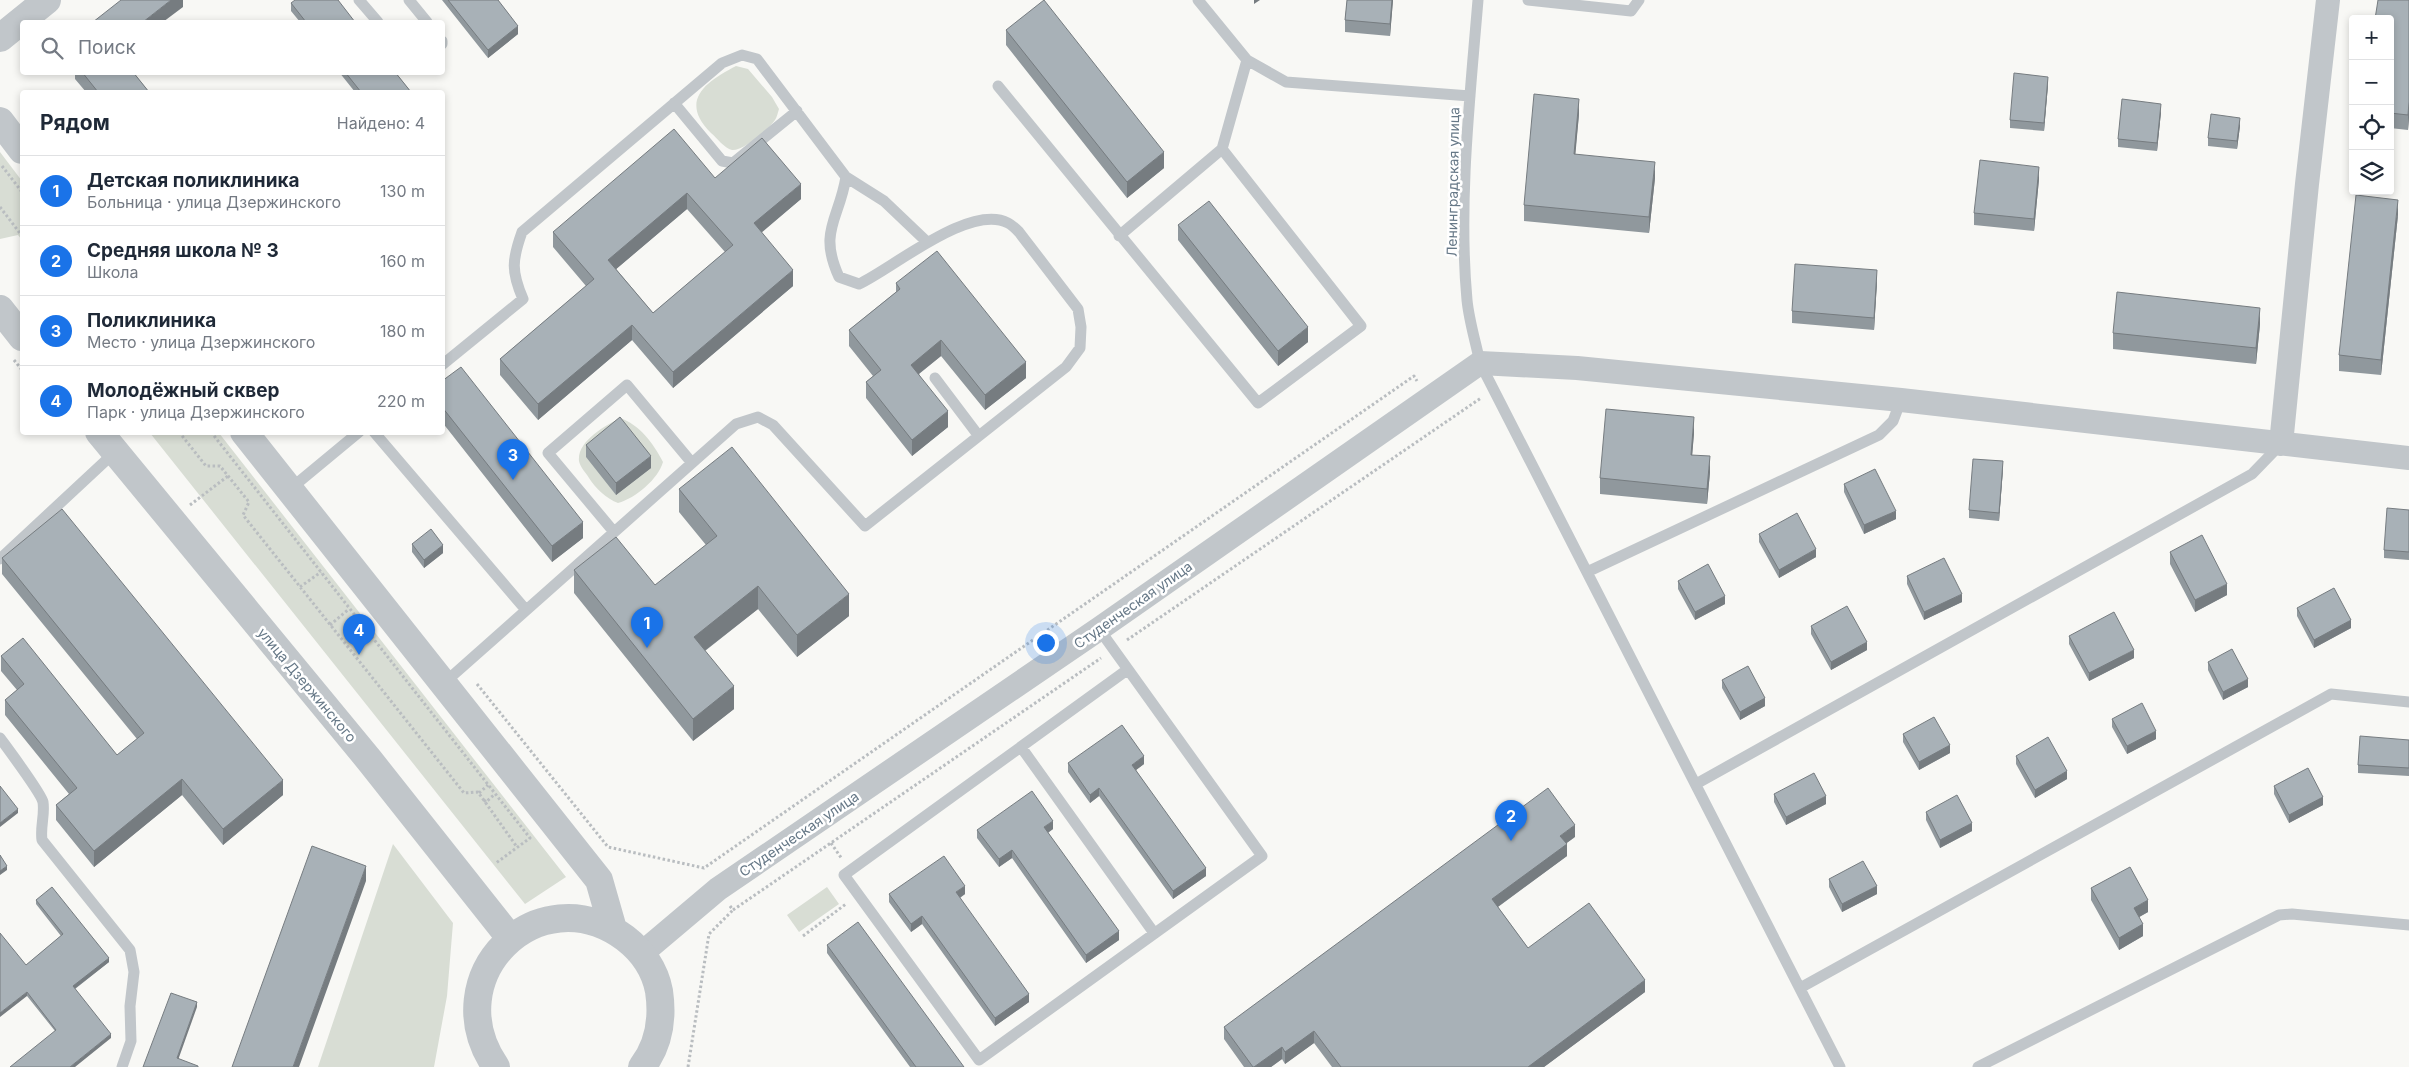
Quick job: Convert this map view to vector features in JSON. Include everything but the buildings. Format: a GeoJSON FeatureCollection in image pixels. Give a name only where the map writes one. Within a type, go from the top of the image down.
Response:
{"type":"FeatureCollection","features":[{"type":"Feature","properties":{"kind":"street"},"geometry":{"type":"LineString","coordinates":[[22,20],[47,0]]}},
{"type":"Feature","properties":{"kind":"street"},"geometry":{"type":"LineString","coordinates":[[2281,444],[2328,0]]}},
{"type":"Feature","properties":{"kind":"street"},"geometry":{"type":"LineString","coordinates":[[0,38],[20,22]]}},
{"type":"Feature","properties":{"kind":"street"},"geometry":{"type":"LineString","coordinates":[[0,122],[20,147]]}},
{"type":"Feature","properties":{"kind":"street"},"geometry":{"type":"LineString","coordinates":[[0,310],[20,335]]}},
{"type":"Feature","properties":{"kind":"street"},"geometry":{"type":"LineString","coordinates":[[1480,363],[1577,368],[1901,400],[2409,458]]}},
{"type":"Feature","properties":{"kind":"street","name":"Студенческая улица"},"geometry":{"type":"LineString","coordinates":[[641,954],[718,889],[1099,629],[1480,363]]}},
{"type":"Feature","properties":{"kind":"street"},"geometry":{"type":"LineString","coordinates":[[246,435],[600,880],[613,929]]}},
{"type":"Feature","properties":{"kind":"street","name":"улица Дзержинского"},"geometry":{"type":"LineString","coordinates":[[107,442],[370,761],[511,939]]}},
{"type":"Feature","properties":{"kind":"street"},"geometry":{"type":"LineString","coordinates":[[496,1067],[485,1052],[477,1024],[477,996],[486,968],[503,945],[526,928],[555,919],[584,919],[613,929],[634,945],[650,966],[658,986],[661,1006],[660,1027],[654,1047],[642,1067]]}},
{"type":"Feature","properties":{"kind":"lane"},"geometry":{"type":"LineString","coordinates":[[359,0],[376,20]]}},
{"type":"Feature","properties":{"kind":"lane"},"geometry":{"type":"LineString","coordinates":[[408,0],[425,20]]}},
{"type":"Feature","properties":{"kind":"lane"},"geometry":{"type":"LineString","coordinates":[[1198,0],[1247,60],[1286,82],[1470,96]]}},
{"type":"Feature","properties":{"kind":"lane","name":"Ленинградская улица"},"geometry":{"type":"LineString","coordinates":[[1478,0],[1470,96],[1465,207],[1467,301],[1480,363],[1840,1067]]}},
{"type":"Feature","properties":{"kind":"lane"},"geometry":{"type":"LineString","coordinates":[[1528,0],[1631,11],[1639,0]]}},
{"type":"Feature","properties":{"kind":"lane"},"geometry":{"type":"LineString","coordinates":[[445,363],[524,299],[515,278],[513,257],[522,232],[722,63],[742,54],[757,59],[846,177],[884,201],[926,242]]}},
{"type":"Feature","properties":{"kind":"lane"},"geometry":{"type":"LineString","coordinates":[[1118,236],[1222,149],[1247,60]]}},
{"type":"Feature","properties":{"kind":"lane"},"geometry":{"type":"LineString","coordinates":[[998,86],[1118,236],[1258,403],[1361,326],[1222,149]]}},
{"type":"Feature","properties":{"kind":"lane"},"geometry":{"type":"LineString","coordinates":[[674,103],[722,161],[733,163],[797,111]]}},
{"type":"Feature","properties":{"kind":"lane"},"geometry":{"type":"LineString","coordinates":[[443,684],[736,424],[758,417],[773,425],[864,526],[1066,367],[1080,348],[1081,328],[1078,309],[1020,232],[1007,222],[990,218],[975,221],[926,242],[875,276],[859,284],[839,277],[832,261],[828,240],[833,216],[842,198],[846,177]]}},
{"type":"Feature","properties":{"kind":"lane"},"geometry":{"type":"LineString","coordinates":[[935,378],[978,435]]}},
{"type":"Feature","properties":{"kind":"lane"},"geometry":{"type":"LineString","coordinates":[[614,532],[548,453],[627,386],[692,463]]}},
{"type":"Feature","properties":{"kind":"lane"},"geometry":{"type":"LineString","coordinates":[[1587,572],[1879,435],[1894,421],[1901,400]]}},
{"type":"Feature","properties":{"kind":"lane"},"geometry":{"type":"LineString","coordinates":[[290,490],[355,435]]}},
{"type":"Feature","properties":{"kind":"lane"},"geometry":{"type":"LineString","coordinates":[[377,435],[526,610]]}},
{"type":"Feature","properties":{"kind":"lane"},"geometry":{"type":"LineString","coordinates":[[0,559],[107,442]]}},
{"type":"Feature","properties":{"kind":"lane"},"geometry":{"type":"LineString","coordinates":[[1696,784],[2252,474],[2281,444]]}},
{"type":"Feature","properties":{"kind":"lane"},"geometry":{"type":"LineString","coordinates":[[1099,629],[1262,856],[979,1060],[844,875],[1127,670]]}},
{"type":"Feature","properties":{"kind":"lane"},"geometry":{"type":"LineString","coordinates":[[1800,988],[2331,694],[2409,702]]}},
{"type":"Feature","properties":{"kind":"lane"},"geometry":{"type":"LineString","coordinates":[[0,738],[43,800],[43,815],[40,828],[42,840],[130,950],[134,972],[130,1006],[130,1041],[122,1067]]}},
{"type":"Feature","properties":{"kind":"lane"},"geometry":{"type":"LineString","coordinates":[[1021,747],[1154,933]]}},
{"type":"Feature","properties":{"kind":"lane"},"geometry":{"type":"LineString","coordinates":[[1978,1067],[2279,915],[2292,914],[2409,925]]}},
{"type":"Feature","properties":{"kind":"path"},"geometry":{"type":"LineString","coordinates":[[0,164],[20,189]]}},
{"type":"Feature","properties":{"kind":"path"},"geometry":{"type":"LineString","coordinates":[[0,207],[20,233]]}},
{"type":"Feature","properties":{"kind":"path"},"geometry":{"type":"LineString","coordinates":[[463,666],[608,847],[704,868],[1414,376],[1444,423]]}},
{"type":"Feature","properties":{"kind":"path"},"geometry":{"type":"LineString","coordinates":[[181,435],[206,466],[220,466],[249,502],[243,515],[464,793],[478,792],[488,784]]}},
{"type":"Feature","properties":{"kind":"path"},"geometry":{"type":"LineString","coordinates":[[213,435],[530,838],[496,863]]}},
{"type":"Feature","properties":{"kind":"path"},"geometry":{"type":"LineString","coordinates":[[190,505],[228,476]]}},
{"type":"Feature","properties":{"kind":"path"},"geometry":{"type":"LineString","coordinates":[[300,587],[321,572]]}},
{"type":"Feature","properties":{"kind":"path"},"geometry":{"type":"LineString","coordinates":[[330,625],[349,608]]}},
{"type":"Feature","properties":{"kind":"path"},"geometry":{"type":"LineString","coordinates":[[478,792],[486,802],[495,794]]}},
{"type":"Feature","properties":{"kind":"path"},"geometry":{"type":"LineString","coordinates":[[478,792],[517,847]]}},
{"type":"Feature","properties":{"kind":"path"},"geometry":{"type":"LineString","coordinates":[[803,936],[859,895]]}},
{"type":"Feature","properties":{"kind":"path"},"geometry":{"type":"LineString","coordinates":[[688,1067],[709,934],[733,910]]}},
{"type":"Feature","properties":{"kind":"shaded area"},"geometry":{"type":"Polygon","coordinates":[[[736,66],[748,69],[772,97],[779,109],[775,120],[762,134],[743,147],[732,150],[721,143],[702,122],[697,111],[697,102],[700,93],[706,86],[736,66]]]}},
{"type":"Feature","properties":{"kind":"shaded area"},"geometry":{"type":"Polygon","coordinates":[[[0,152],[20,178],[20,238],[18,235],[0,239],[0,152]]]}},
{"type":"Feature","properties":{"kind":"shaded area"},"geometry":{"type":"Polygon","coordinates":[[[620,418],[640,430],[655,448],[663,462],[656,475],[645,487],[632,497],[618,503],[598,489],[583,470],[579,461],[582,447],[587,441],[600,430],[620,418]]]}},
{"type":"Feature","properties":{"kind":"shaded area"},"geometry":{"type":"Polygon","coordinates":[[[152,435],[221,435],[566,877],[525,904],[152,435]]]}},
{"type":"Feature","properties":{"kind":"shaded area"},"geometry":{"type":"Polygon","coordinates":[[[393,844],[453,923],[447,996],[434,1067],[318,1067],[393,844]]]}},
{"type":"Feature","properties":{"kind":"shaded area"},"geometry":{"type":"Polygon","coordinates":[[[827,887],[839,904],[799,932],[787,915],[827,887]]]}},
{"type":"Feature","properties":{"kind":"place","name":"Поликлиника"},"geometry":{"type":"Point","coordinates":[513,480]}},
{"type":"Feature","properties":{"kind":"place","name":"Детская поликлиника"},"geometry":{"type":"Point","coordinates":[647,648]}},
{"type":"Feature","properties":{"kind":"place","name":"Молодёжный сквер"},"geometry":{"type":"Point","coordinates":[359,655]}},
{"type":"Feature","properties":{"kind":"place","name":"Средняя школа № 3"},"geometry":{"type":"Point","coordinates":[1511,841]}}]}
